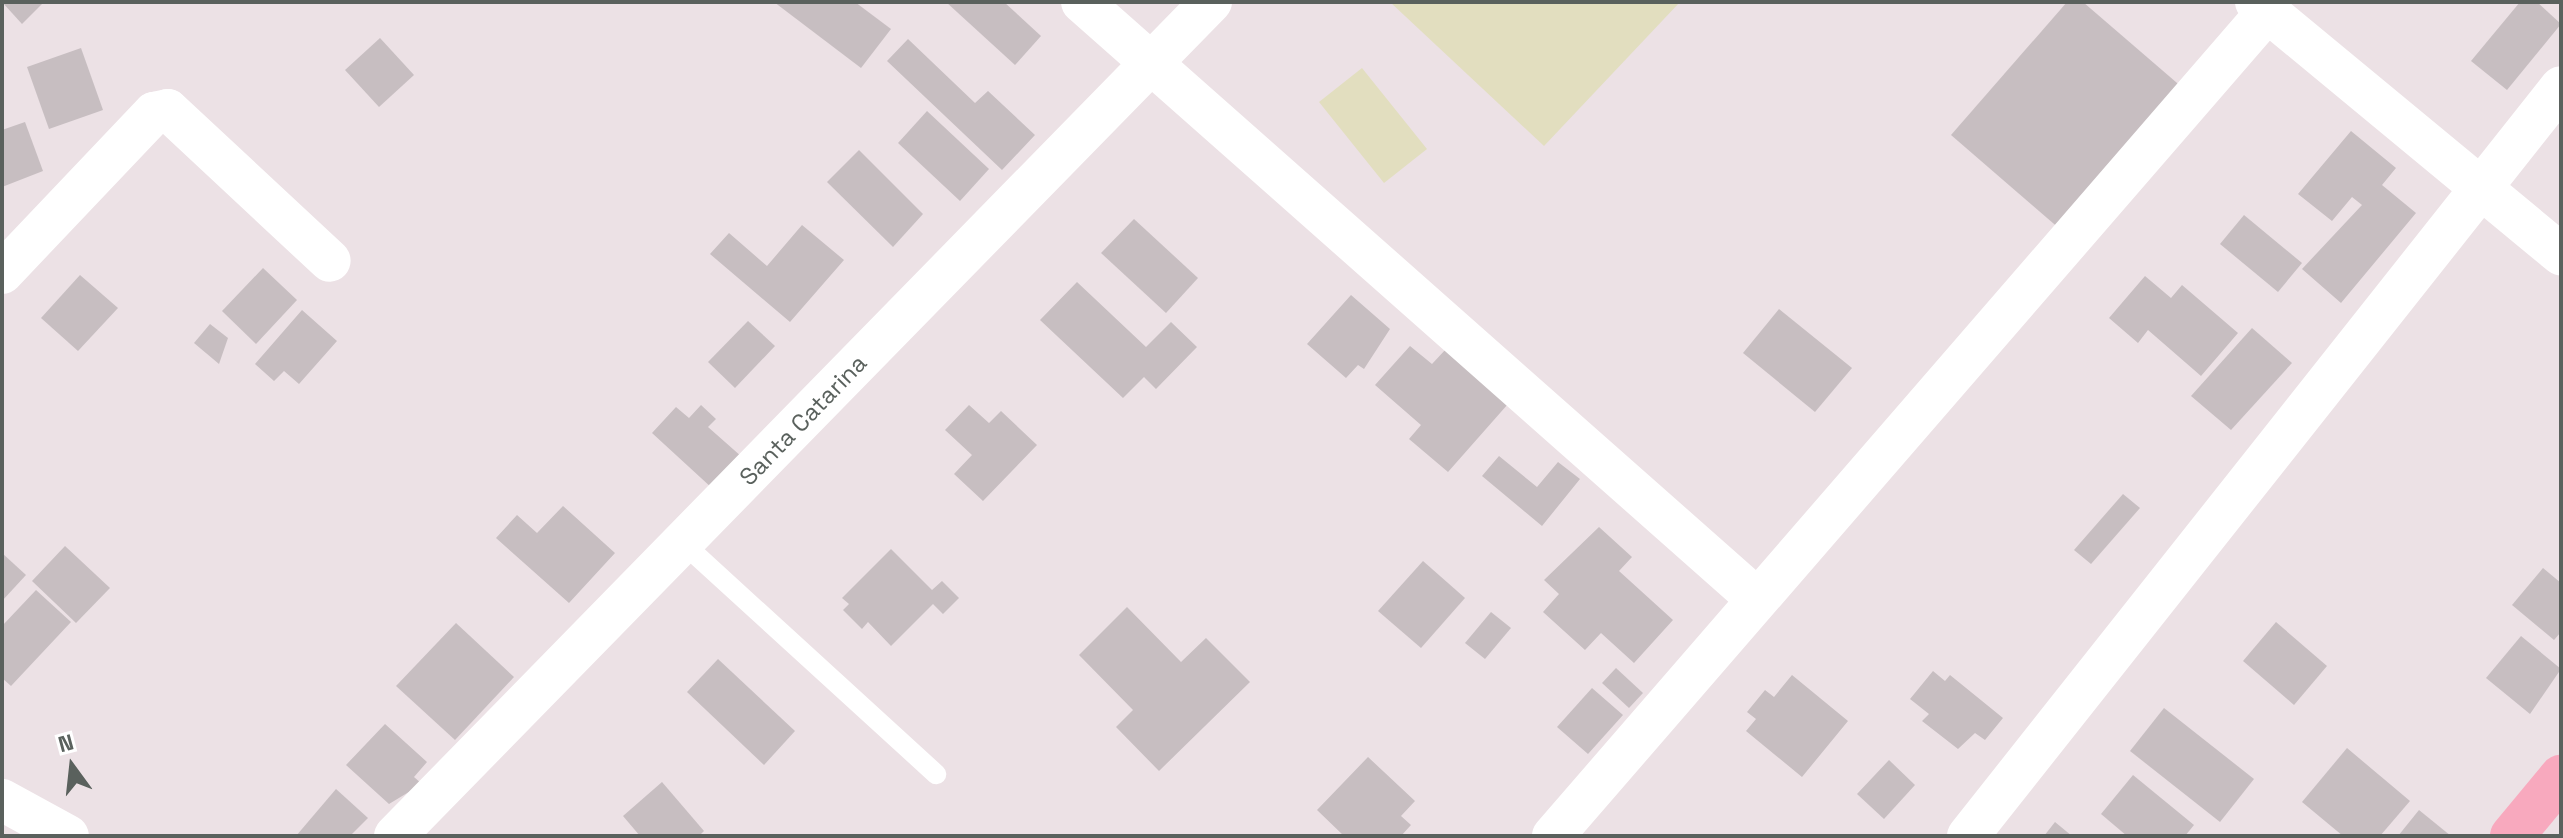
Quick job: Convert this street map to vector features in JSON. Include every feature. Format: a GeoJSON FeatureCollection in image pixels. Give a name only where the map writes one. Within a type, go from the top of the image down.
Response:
{"type":"FeatureCollection","features":[{"type":"Feature","properties":{"kind":"main road"},"geometry":{"type":"LineString","coordinates":[[2512,836],[2561,777]]}},
{"type":"Feature","properties":{"kind":"street"},"geometry":{"type":"LineString","coordinates":[[1082,2],[1756,598]]}},
{"type":"Feature","properties":{"kind":"street","name":"Santa Catarina"},"geometry":{"type":"LineString","coordinates":[[395,836],[1211,2]]}},
{"type":"Feature","properties":{"kind":"street"},"geometry":{"type":"LineString","coordinates":[[1553,836],[2262,7],[2561,254]]}},
{"type":"Feature","properties":{"kind":"street"},"geometry":{"type":"LineString","coordinates":[[1968,836],[2561,87]]}},
{"type":"Feature","properties":{"kind":"street"},"geometry":{"type":"LineString","coordinates":[[2,273],[154,113],[168,110],[330,261]]}},
{"type":"Feature","properties":{"kind":"street"},"geometry":{"type":"LineString","coordinates":[[2,800],[68,836]]}},
{"type":"Feature","properties":{"kind":"lane"},"geometry":{"type":"LineString","coordinates":[[683,543],[936,774]]}},
{"type":"Feature","properties":{"kind":"shaded area"},"geometry":{"type":"Polygon","coordinates":[[[1390,2],[1680,2],[1544,146],[1390,2]]]}},
{"type":"Feature","properties":{"kind":"shaded area"},"geometry":{"type":"Polygon","coordinates":[[[1362,68],[1427,149],[1384,183],[1319,102],[1362,68]]]}},
{"type":"Feature","properties":{"kind":"building"},"geometry":{"type":"Polygon","coordinates":[[[2,2],[44,2],[22,24],[2,2]]]}},
{"type":"Feature","properties":{"kind":"building"},"geometry":{"type":"Polygon","coordinates":[[[774,2],[855,2],[891,29],[861,68],[774,2]]]}},
{"type":"Feature","properties":{"kind":"building"},"geometry":{"type":"Polygon","coordinates":[[[946,2],[1004,2],[1041,36],[1015,65],[946,2]]]}},
{"type":"Feature","properties":{"kind":"building"},"geometry":{"type":"Polygon","coordinates":[[[2067,2],[2083,2],[2184,89],[2061,230],[1951,135],[2067,2]]]}},
{"type":"Feature","properties":{"kind":"building"},"geometry":{"type":"Polygon","coordinates":[[[2520,2],[2537,2],[2561,24],[2507,90],[2471,61],[2520,2]]]}},
{"type":"Feature","properties":{"kind":"building"},"geometry":{"type":"Polygon","coordinates":[[[380,38],[414,75],[379,107],[345,70],[380,38]]]}},
{"type":"Feature","properties":{"kind":"building"},"geometry":{"type":"Polygon","coordinates":[[[908,39],[975,103],[988,91],[1035,135],[1002,170],[887,61],[908,39]]]}},
{"type":"Feature","properties":{"kind":"building"},"geometry":{"type":"Polygon","coordinates":[[[81,48],[103,110],[49,129],[27,67],[81,48]]]}},
{"type":"Feature","properties":{"kind":"building"},"geometry":{"type":"Polygon","coordinates":[[[927,111],[989,169],[960,201],[898,143],[927,111]]]}},
{"type":"Feature","properties":{"kind":"building"},"geometry":{"type":"Polygon","coordinates":[[[25,122],[43,171],[2,187],[2,130],[25,122]]]}},
{"type":"Feature","properties":{"kind":"building"},"geometry":{"type":"Polygon","coordinates":[[[2351,131],[2396,168],[2382,185],[2416,213],[2341,303],[2302,269],[2362,205],[2352,197],[2332,221],[2298,194],[2351,131]]]}},
{"type":"Feature","properties":{"kind":"building"},"geometry":{"type":"Polygon","coordinates":[[[859,150],[923,214],[893,247],[827,182],[859,150]]]}},
{"type":"Feature","properties":{"kind":"building"},"geometry":{"type":"Polygon","coordinates":[[[2244,215],[2302,263],[2278,292],[2220,244],[2244,215]]]}},
{"type":"Feature","properties":{"kind":"building"},"geometry":{"type":"Polygon","coordinates":[[[1134,219],[1198,278],[1166,313],[1101,253],[1134,219]]]}},
{"type":"Feature","properties":{"kind":"building"},"geometry":{"type":"Polygon","coordinates":[[[802,225],[844,260],[790,322],[710,254],[729,233],[767,266],[802,225]]]}},
{"type":"Feature","properties":{"kind":"building"},"geometry":{"type":"Polygon","coordinates":[[[263,268],[297,300],[256,344],[222,311],[263,268]]]}},
{"type":"Feature","properties":{"kind":"building"},"geometry":{"type":"Polygon","coordinates":[[[80,275],[118,308],[78,351],[41,318],[80,275]]]}},
{"type":"Feature","properties":{"kind":"building"},"geometry":{"type":"Polygon","coordinates":[[[2145,276],[2171,298],[2182,285],[2238,333],[2201,376],[2148,330],[2138,343],[2109,318],[2145,276]]]}},
{"type":"Feature","properties":{"kind":"building"},"geometry":{"type":"Polygon","coordinates":[[[1077,282],[1146,347],[1171,322],[1197,347],[1156,389],[1144,377],[1123,398],[1040,320],[1077,282]]]}},
{"type":"Feature","properties":{"kind":"building"},"geometry":{"type":"Polygon","coordinates":[[[1351,295],[1390,329],[1364,369],[1358,365],[1346,378],[1307,344],[1351,295]]]}},
{"type":"Feature","properties":{"kind":"building"},"geometry":{"type":"Polygon","coordinates":[[[1779,309],[1852,368],[1815,412],[1743,353],[1779,309]]]}},
{"type":"Feature","properties":{"kind":"building"},"geometry":{"type":"Polygon","coordinates":[[[302,310],[337,341],[299,384],[284,371],[274,381],[255,364],[302,310]]]}},
{"type":"Feature","properties":{"kind":"building"},"geometry":{"type":"Polygon","coordinates":[[[748,321],[775,346],[735,388],[708,362],[748,321]]]}},
{"type":"Feature","properties":{"kind":"building"},"geometry":{"type":"Polygon","coordinates":[[[210,324],[228,338],[219,364],[194,343],[210,324]]]}},
{"type":"Feature","properties":{"kind":"building"},"geometry":{"type":"Polygon","coordinates":[[[2252,328],[2292,363],[2231,430],[2191,396],[2252,328]]]}},
{"type":"Feature","properties":{"kind":"building"},"geometry":{"type":"Polygon","coordinates":[[[1410,346],[1432,364],[1446,349],[1508,404],[1448,472],[1409,439],[1421,425],[1375,385],[1410,346]]]}},
{"type":"Feature","properties":{"kind":"building"},"geometry":{"type":"Polygon","coordinates":[[[701,405],[716,419],[708,427],[742,457],[713,489],[652,433],[676,407],[689,418],[701,405]]]}},
{"type":"Feature","properties":{"kind":"building"},"geometry":{"type":"Polygon","coordinates":[[[969,405],[989,423],[1001,411],[1037,445],[983,501],[954,474],[972,455],[945,430],[969,405]]]}},
{"type":"Feature","properties":{"kind":"building"},"geometry":{"type":"Polygon","coordinates":[[[1499,456],[1537,487],[1558,462],[1580,479],[1542,526],[1482,476],[1499,456]]]}},
{"type":"Feature","properties":{"kind":"building"},"geometry":{"type":"Polygon","coordinates":[[[2123,494],[2140,508],[2091,564],[2074,550],[2123,494]]]}},
{"type":"Feature","properties":{"kind":"building"},"geometry":{"type":"Polygon","coordinates":[[[563,506],[615,553],[569,603],[496,538],[517,515],[537,533],[563,506]]]}},
{"type":"Feature","properties":{"kind":"building"},"geometry":{"type":"Polygon","coordinates":[[[1599,527],[1632,557],[1619,571],[1673,620],[1634,663],[1601,633],[1585,650],[1543,612],[1559,594],[1544,580],[1599,527]]]}},
{"type":"Feature","properties":{"kind":"building"},"geometry":{"type":"Polygon","coordinates":[[[65,546],[110,588],[76,623],[32,581],[65,546]]]}},
{"type":"Feature","properties":{"kind":"building"},"geometry":{"type":"Polygon","coordinates":[[[891,549],[932,590],[942,581],[959,598],[943,614],[933,604],[891,646],[868,622],[862,629],[843,610],[849,604],[842,598],[891,549]]]}},
{"type":"Feature","properties":{"kind":"building"},"geometry":{"type":"Polygon","coordinates":[[[2,553],[26,575],[2,601],[2,553]]]}},
{"type":"Feature","properties":{"kind":"building"},"geometry":{"type":"Polygon","coordinates":[[[1423,561],[1465,598],[1421,648],[1378,611],[1423,561]]]}},
{"type":"Feature","properties":{"kind":"building"},"geometry":{"type":"Polygon","coordinates":[[[2543,568],[2561,583],[2561,632],[2554,640],[2512,605],[2543,568]]]}},
{"type":"Feature","properties":{"kind":"building"},"geometry":{"type":"Polygon","coordinates":[[[36,590],[71,622],[11,686],[2,678],[2,626],[36,590]]]}},
{"type":"Feature","properties":{"kind":"building"},"geometry":{"type":"Polygon","coordinates":[[[1127,607],[1181,662],[1206,638],[1250,682],[1159,771],[1116,727],[1133,710],[1079,655],[1127,607]]]}},
{"type":"Feature","properties":{"kind":"building"},"geometry":{"type":"Polygon","coordinates":[[[1491,612],[1511,628],[1485,659],[1465,643],[1491,612]]]}},
{"type":"Feature","properties":{"kind":"building"},"geometry":{"type":"Polygon","coordinates":[[[2276,622],[2327,666],[2294,705],[2243,661],[2276,622]]]}},
{"type":"Feature","properties":{"kind":"building"},"geometry":{"type":"Polygon","coordinates":[[[456,623],[514,677],[455,740],[396,686],[456,623]]]}},
{"type":"Feature","properties":{"kind":"building"},"geometry":{"type":"Polygon","coordinates":[[[2521,636],[2561,669],[2530,714],[2486,678],[2521,636]]]}},
{"type":"Feature","properties":{"kind":"building"},"geometry":{"type":"Polygon","coordinates":[[[718,659],[795,731],[764,765],[687,692],[718,659]]]}},
{"type":"Feature","properties":{"kind":"building"},"geometry":{"type":"Polygon","coordinates":[[[1616,668],[1643,693],[1629,708],[1602,683],[1616,668]]]}},
{"type":"Feature","properties":{"kind":"building"},"geometry":{"type":"Polygon","coordinates":[[[1933,671],[1945,681],[1950,675],[2003,718],[1985,740],[1975,733],[1958,749],[1922,721],[1929,714],[1910,699],[1933,671]]]}},
{"type":"Feature","properties":{"kind":"building"},"geometry":{"type":"Polygon","coordinates":[[[1792,675],[1848,721],[1802,777],[1746,731],[1756,719],[1747,712],[1765,690],[1774,697],[1792,675]]]}},
{"type":"Feature","properties":{"kind":"building"},"geometry":{"type":"Polygon","coordinates":[[[1592,688],[1623,715],[1588,754],[1557,727],[1592,688]]]}},
{"type":"Feature","properties":{"kind":"building"},"geometry":{"type":"Polygon","coordinates":[[[2164,708],[2254,779],[2220,822],[2130,751],[2164,708]]]}},
{"type":"Feature","properties":{"kind":"building"},"geometry":{"type":"Polygon","coordinates":[[[385,724],[427,762],[414,777],[422,784],[389,804],[346,765],[385,724]]]}},
{"type":"Feature","properties":{"kind":"building"},"geometry":{"type":"Polygon","coordinates":[[[2347,748],[2410,801],[2380,836],[2343,836],[2302,802],[2347,748]]]}},
{"type":"Feature","properties":{"kind":"building"},"geometry":{"type":"Polygon","coordinates":[[[1368,757],[1415,801],[1401,816],[1411,825],[1401,836],[1344,836],[1317,810],[1368,757]]]}},
{"type":"Feature","properties":{"kind":"building"},"geometry":{"type":"Polygon","coordinates":[[[1889,760],[1915,785],[1884,819],[1857,794],[1889,760]]]}},
{"type":"Feature","properties":{"kind":"building"},"geometry":{"type":"Polygon","coordinates":[[[2133,775],[2194,825],[2185,836],[2127,836],[2101,814],[2133,775]]]}},
{"type":"Feature","properties":{"kind":"building"},"geometry":{"type":"Polygon","coordinates":[[[662,782],[704,831],[699,836],[640,836],[623,816],[662,782]]]}},
{"type":"Feature","properties":{"kind":"building"},"geometry":{"type":"Polygon","coordinates":[[[336,789],[368,818],[350,836],[296,836],[336,789]]]}},
{"type":"Feature","properties":{"kind":"building"},"geometry":{"type":"Polygon","coordinates":[[[2419,810],[2451,836],[2398,836],[2419,810]]]}},
{"type":"Feature","properties":{"kind":"building"},"geometry":{"type":"Polygon","coordinates":[[[2055,822],[2072,836],[2044,836],[2055,822]]]}}]}
